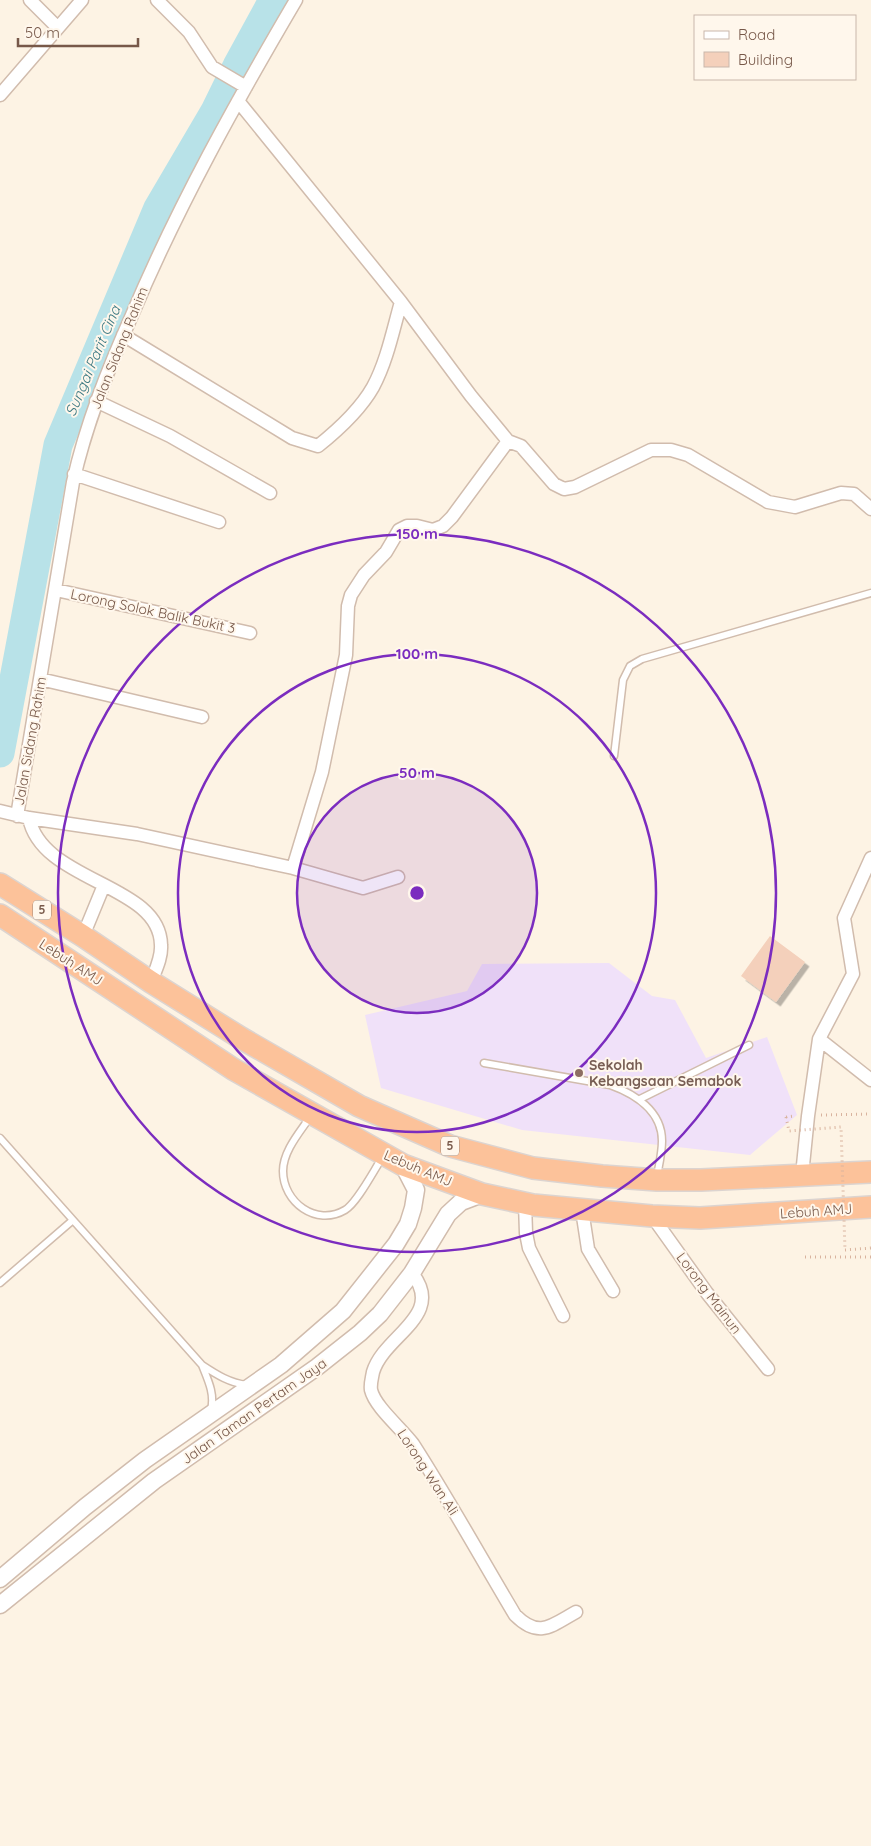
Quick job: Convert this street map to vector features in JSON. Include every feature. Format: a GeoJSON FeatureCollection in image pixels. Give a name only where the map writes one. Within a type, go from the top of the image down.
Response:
{"type":"FeatureCollection","features":[{"type":"Feature","properties":{"kind":"highway"},"geometry":{"type":"LineString","coordinates":[[0,873],[83,936]]}},
{"type":"Feature","properties":{"kind":"highway","name":"Lebuh AMJ"},"geometry":{"type":"LineString","coordinates":[[0,884],[241,1038],[359,1106],[450,1146],[533,1168],[657,1180],[701,1180],[871,1172]]}},
{"type":"Feature","properties":{"kind":"highway","name":"Lebuh AMJ"},"geometry":{"type":"LineString","coordinates":[[0,915],[233,1068],[312,1114],[403,1165],[482,1194],[525,1203],[582,1210],[700,1218],[871,1207]]}},
{"type":"Feature","properties":{"kind":"highway"},"geometry":{"type":"LineString","coordinates":[[0,926],[75,965]]}},
{"type":"Feature","properties":{"kind":"street"},"geometry":{"type":"LineString","coordinates":[[30,0],[58,28]]}},
{"type":"Feature","properties":{"kind":"street"},"geometry":{"type":"LineString","coordinates":[[0,95],[82,0]]}},
{"type":"Feature","properties":{"kind":"street"},"geometry":{"type":"LineString","coordinates":[[157,0],[189,32],[212,67],[241,84]]}},
{"type":"Feature","properties":{"kind":"street","name":"Jalan Sidang Rahim"},"geometry":{"type":"LineString","coordinates":[[23,817],[40,679],[74,474],[96,401],[159,251],[238,101],[241,84],[296,0]]}},
{"type":"Feature","properties":{"kind":"street"},"geometry":{"type":"LineString","coordinates":[[238,101],[401,302],[471,396],[508,441],[521,446],[554,484],[564,489],[575,488],[651,450],[671,450],[688,455],[768,502],[795,507],[841,493],[854,494],[871,509]]}},
{"type":"Feature","properties":{"kind":"street"},"geometry":{"type":"LineString","coordinates":[[123,335],[292,438],[318,446],[356,410],[373,387],[380,371],[401,302]]}},
{"type":"Feature","properties":{"kind":"street"},"geometry":{"type":"LineString","coordinates":[[96,401],[170,436],[270,493]]}},
{"type":"Feature","properties":{"kind":"street"},"geometry":{"type":"LineString","coordinates":[[293,868],[322,772],[346,655],[348,606],[357,584],[386,552],[398,530],[407,526],[417,526],[433,530],[443,526],[452,517],[508,441]]}},
{"type":"Feature","properties":{"kind":"street"},"geometry":{"type":"LineString","coordinates":[[74,474],[218,522]]}},
{"type":"Feature","properties":{"kind":"street","name":"Lorong Solok Balik Bukit 3"},"geometry":{"type":"LineString","coordinates":[[56,590],[250,633]]}},
{"type":"Feature","properties":{"kind":"street"},"geometry":{"type":"LineString","coordinates":[[40,679],[202,717]]}},
{"type":"Feature","properties":{"kind":"street"},"geometry":{"type":"LineString","coordinates":[[0,812],[137,834],[293,868],[363,888],[398,877]]}},
{"type":"Feature","properties":{"kind":"street"},"geometry":{"type":"LineString","coordinates":[[23,817],[37,840],[49,853],[78,872],[134,903],[147,913],[158,929],[161,946],[158,963],[151,982]]}},
{"type":"Feature","properties":{"kind":"street"},"geometry":{"type":"LineString","coordinates":[[802,1175],[808,1116],[820,1039],[853,974],[844,918],[871,858]]}},
{"type":"Feature","properties":{"kind":"street"},"geometry":{"type":"LineString","coordinates":[[83,936],[104,885]]}},
{"type":"Feature","properties":{"kind":"street"},"geometry":{"type":"LineString","coordinates":[[820,1039],[871,1080]]}},
{"type":"Feature","properties":{"kind":"street","name":"Jalan Taman Pertam Jaya"},"geometry":{"type":"LineString","coordinates":[[0,1579],[145,1460],[281,1365],[343,1311],[396,1244],[408,1224],[416,1190],[403,1165]]}},
{"type":"Feature","properties":{"kind":"street","name":"Jalan Taman Pertam Jaya"},"geometry":{"type":"LineString","coordinates":[[0,1605],[154,1481],[317,1367],[360,1333],[380,1314],[412,1273],[448,1214],[461,1202],[482,1194]]}},
{"type":"Feature","properties":{"kind":"street"},"geometry":{"type":"LineString","coordinates":[[525,1203],[526,1233],[529,1248],[563,1316]]}},
{"type":"Feature","properties":{"kind":"street"},"geometry":{"type":"LineString","coordinates":[[582,1210],[588,1249],[613,1291]]}},
{"type":"Feature","properties":{"kind":"street","name":"Lorong Mainun"},"geometry":{"type":"LineString","coordinates":[[652,1216],[707,1292],[768,1369]]}},
{"type":"Feature","properties":{"kind":"street","name":"Lorong Wan Ali"},"geometry":{"type":"LineString","coordinates":[[412,1273],[418,1280],[422,1290],[417,1316],[392,1341],[379,1358],[370,1382],[371,1391],[377,1402],[412,1444],[515,1614],[525,1625],[537,1629],[549,1627],[576,1612]]}},
{"type":"Feature","properties":{"kind":"lane"},"geometry":{"type":"LineString","coordinates":[[614,756],[623,680],[630,666],[642,659],[871,593]]}},
{"type":"Feature","properties":{"kind":"lane"},"geometry":{"type":"LineString","coordinates":[[640,1099],[749,1045]]}},
{"type":"Feature","properties":{"kind":"lane"},"geometry":{"type":"LineString","coordinates":[[484,1063],[610,1085],[640,1099],[660,1125],[662,1141],[657,1180]]}},
{"type":"Feature","properties":{"kind":"lane"},"geometry":{"type":"LineString","coordinates":[[312,1114],[293,1142],[283,1170],[288,1192],[295,1202],[305,1210],[326,1216],[346,1210],[384,1155]]}},
{"type":"Feature","properties":{"kind":"lane"},"geometry":{"type":"LineString","coordinates":[[0,1138],[202,1365],[235,1384],[251,1386]]}},
{"type":"Feature","properties":{"kind":"lane"},"geometry":{"type":"LineString","coordinates":[[0,1283],[73,1220]]}},
{"type":"Feature","properties":{"kind":"lane"},"geometry":{"type":"LineString","coordinates":[[202,1365],[210,1384],[213,1401],[210,1415]]}},
{"type":"Feature","properties":{"kind":"path"},"geometry":{"type":"LineString","coordinates":[[871,1114],[786,1117],[789,1131],[841,1127],[845,1250],[871,1248]]}},
{"type":"Feature","properties":{"kind":"path"},"geometry":{"type":"LineString","coordinates":[[805,1257],[871,1257]]}},
{"type":"Feature","properties":{"kind":"shaded area","name":"Sekolah Kebangsaan Semabok"},"geometry":{"type":"Polygon","coordinates":[[[609,963],[652,996],[675,1000],[706,1058],[767,1037],[797,1115],[750,1155],[522,1130],[381,1088],[365,1015],[467,991],[482,964],[609,963]]]}},
{"type":"Feature","properties":{"kind":"building"},"geometry":{"type":"Polygon","coordinates":[[[770,936],[805,962],[776,1002],[741,976],[770,936]]]}},
{"type":"Feature","properties":{"kind":"waterway","name":"Sungai Parit Cina"},"geometry":{"type":"LineString","coordinates":[[0,753],[58,445],[158,208],[215,111],[273,0]]}},
{"type":"Feature","properties":{"kind":"place","name":"Sekolah Kebangsaan Semabok"},"geometry":{"type":"Point","coordinates":[579,1073]}}]}
